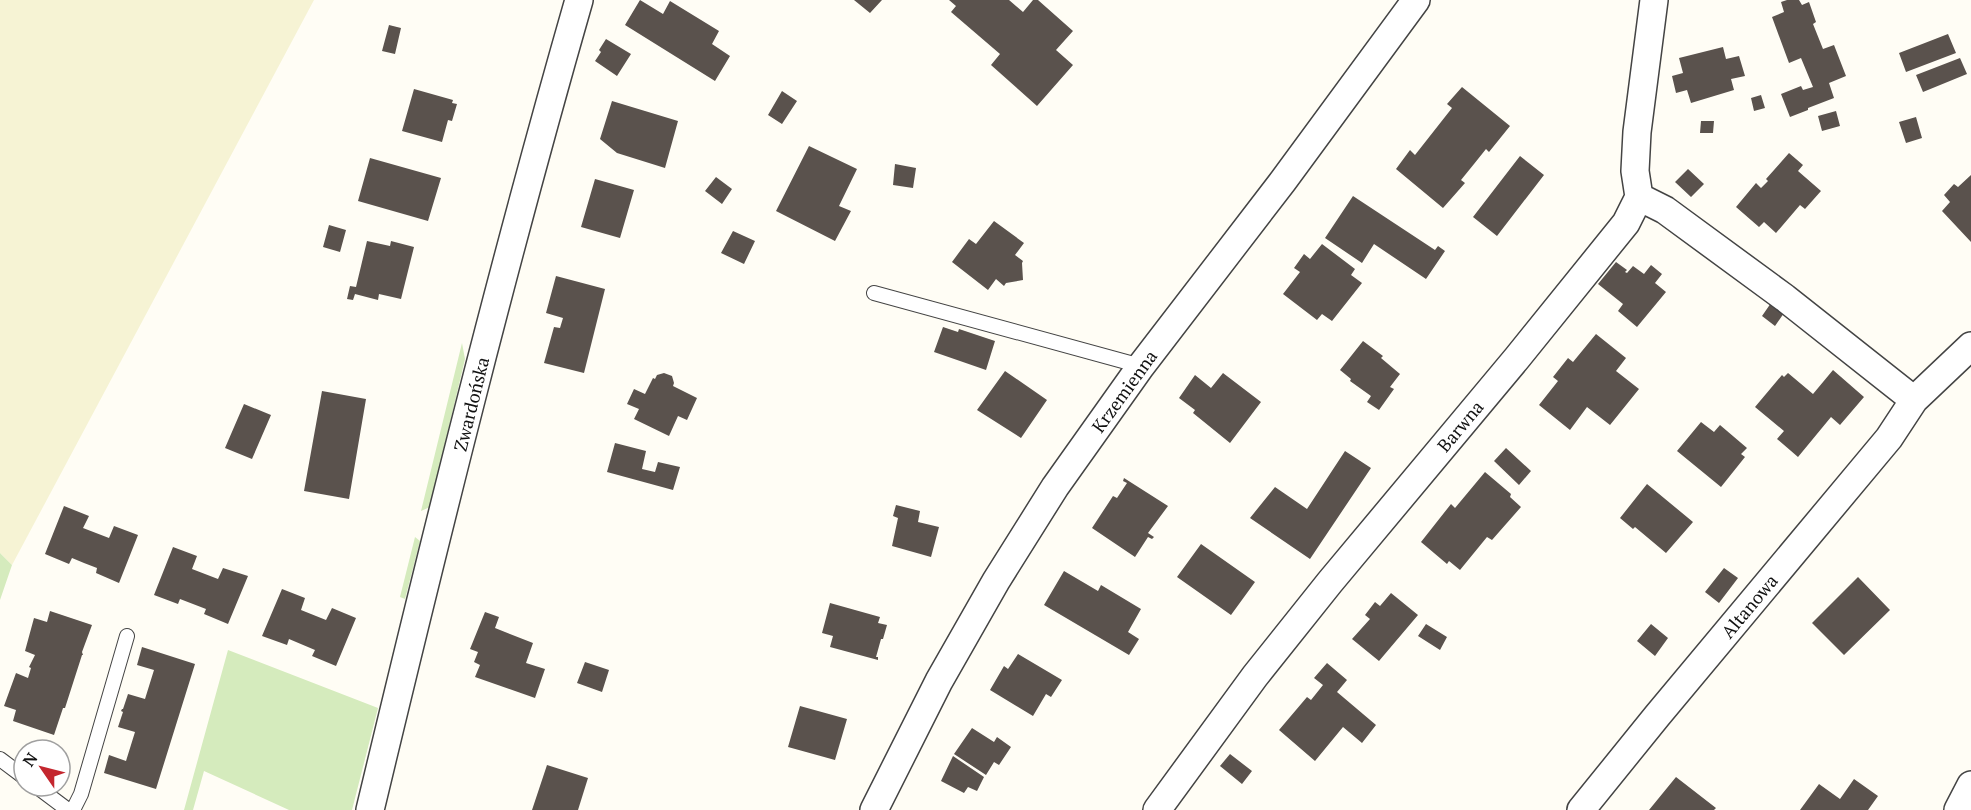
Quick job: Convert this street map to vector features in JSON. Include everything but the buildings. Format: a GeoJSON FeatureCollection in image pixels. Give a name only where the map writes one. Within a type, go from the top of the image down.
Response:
{"type":"FeatureCollection","features":[{"type":"Feature","properties":{"kind":"street","name":"Zwardońska"},"geometry":{"type":"LineString","coordinates":[[370,810],[426,578],[537,147],[579,0]]}},
{"type":"Feature","properties":{"kind":"street","name":"Krzemienna"},"geometry":{"type":"LineString","coordinates":[[874,810],[939,681],[996,581],[1055,488],[1140,366],[1283,181],[1416,0]]}},
{"type":"Feature","properties":{"kind":"street"},"geometry":{"type":"LineString","coordinates":[[1654,0],[1637,132],[1635,171],[1640,197],[1665,210],[1757,278],[1914,400]]}},
{"type":"Feature","properties":{"kind":"street","name":"Barwna"},"geometry":{"type":"LineString","coordinates":[[1157,810],[1263,666],[1626,223],[1640,197]]}},
{"type":"Feature","properties":{"kind":"street","name":"Altanowa"},"geometry":{"type":"LineString","coordinates":[[1581,810],[1889,438],[1914,400],[1971,346]]}},
{"type":"Feature","properties":{"kind":"street"},"geometry":{"type":"LineString","coordinates":[[1958,810],[1971,786]]}},
{"type":"Feature","properties":{"kind":"lane"},"geometry":{"type":"LineString","coordinates":[[874,293],[1140,366]]}},
{"type":"Feature","properties":{"kind":"lane"},"geometry":{"type":"LineString","coordinates":[[54,798],[71,810],[81,794],[127,636]]}},
{"type":"Feature","properties":{"kind":"shaded area"},"geometry":{"type":"Polygon","coordinates":[[[0,0],[314,0],[12,565],[0,553],[0,0]]]}},
{"type":"Feature","properties":{"kind":"green space"},"geometry":{"type":"Polygon","coordinates":[[[462,343],[465,359],[430,507],[421,511],[462,343]]]}},
{"type":"Feature","properties":{"kind":"green space"},"geometry":{"type":"Polygon","coordinates":[[[415,537],[420,541],[405,599],[400,597],[415,537]]]}},
{"type":"Feature","properties":{"kind":"green space"},"geometry":{"type":"Polygon","coordinates":[[[0,553],[12,565],[0,600],[0,553]]]}},
{"type":"Feature","properties":{"kind":"green space"},"geometry":{"type":"Polygon","coordinates":[[[228,650],[378,708],[352,810],[289,810],[204,771],[193,810],[184,810],[228,650]]]}}]}
